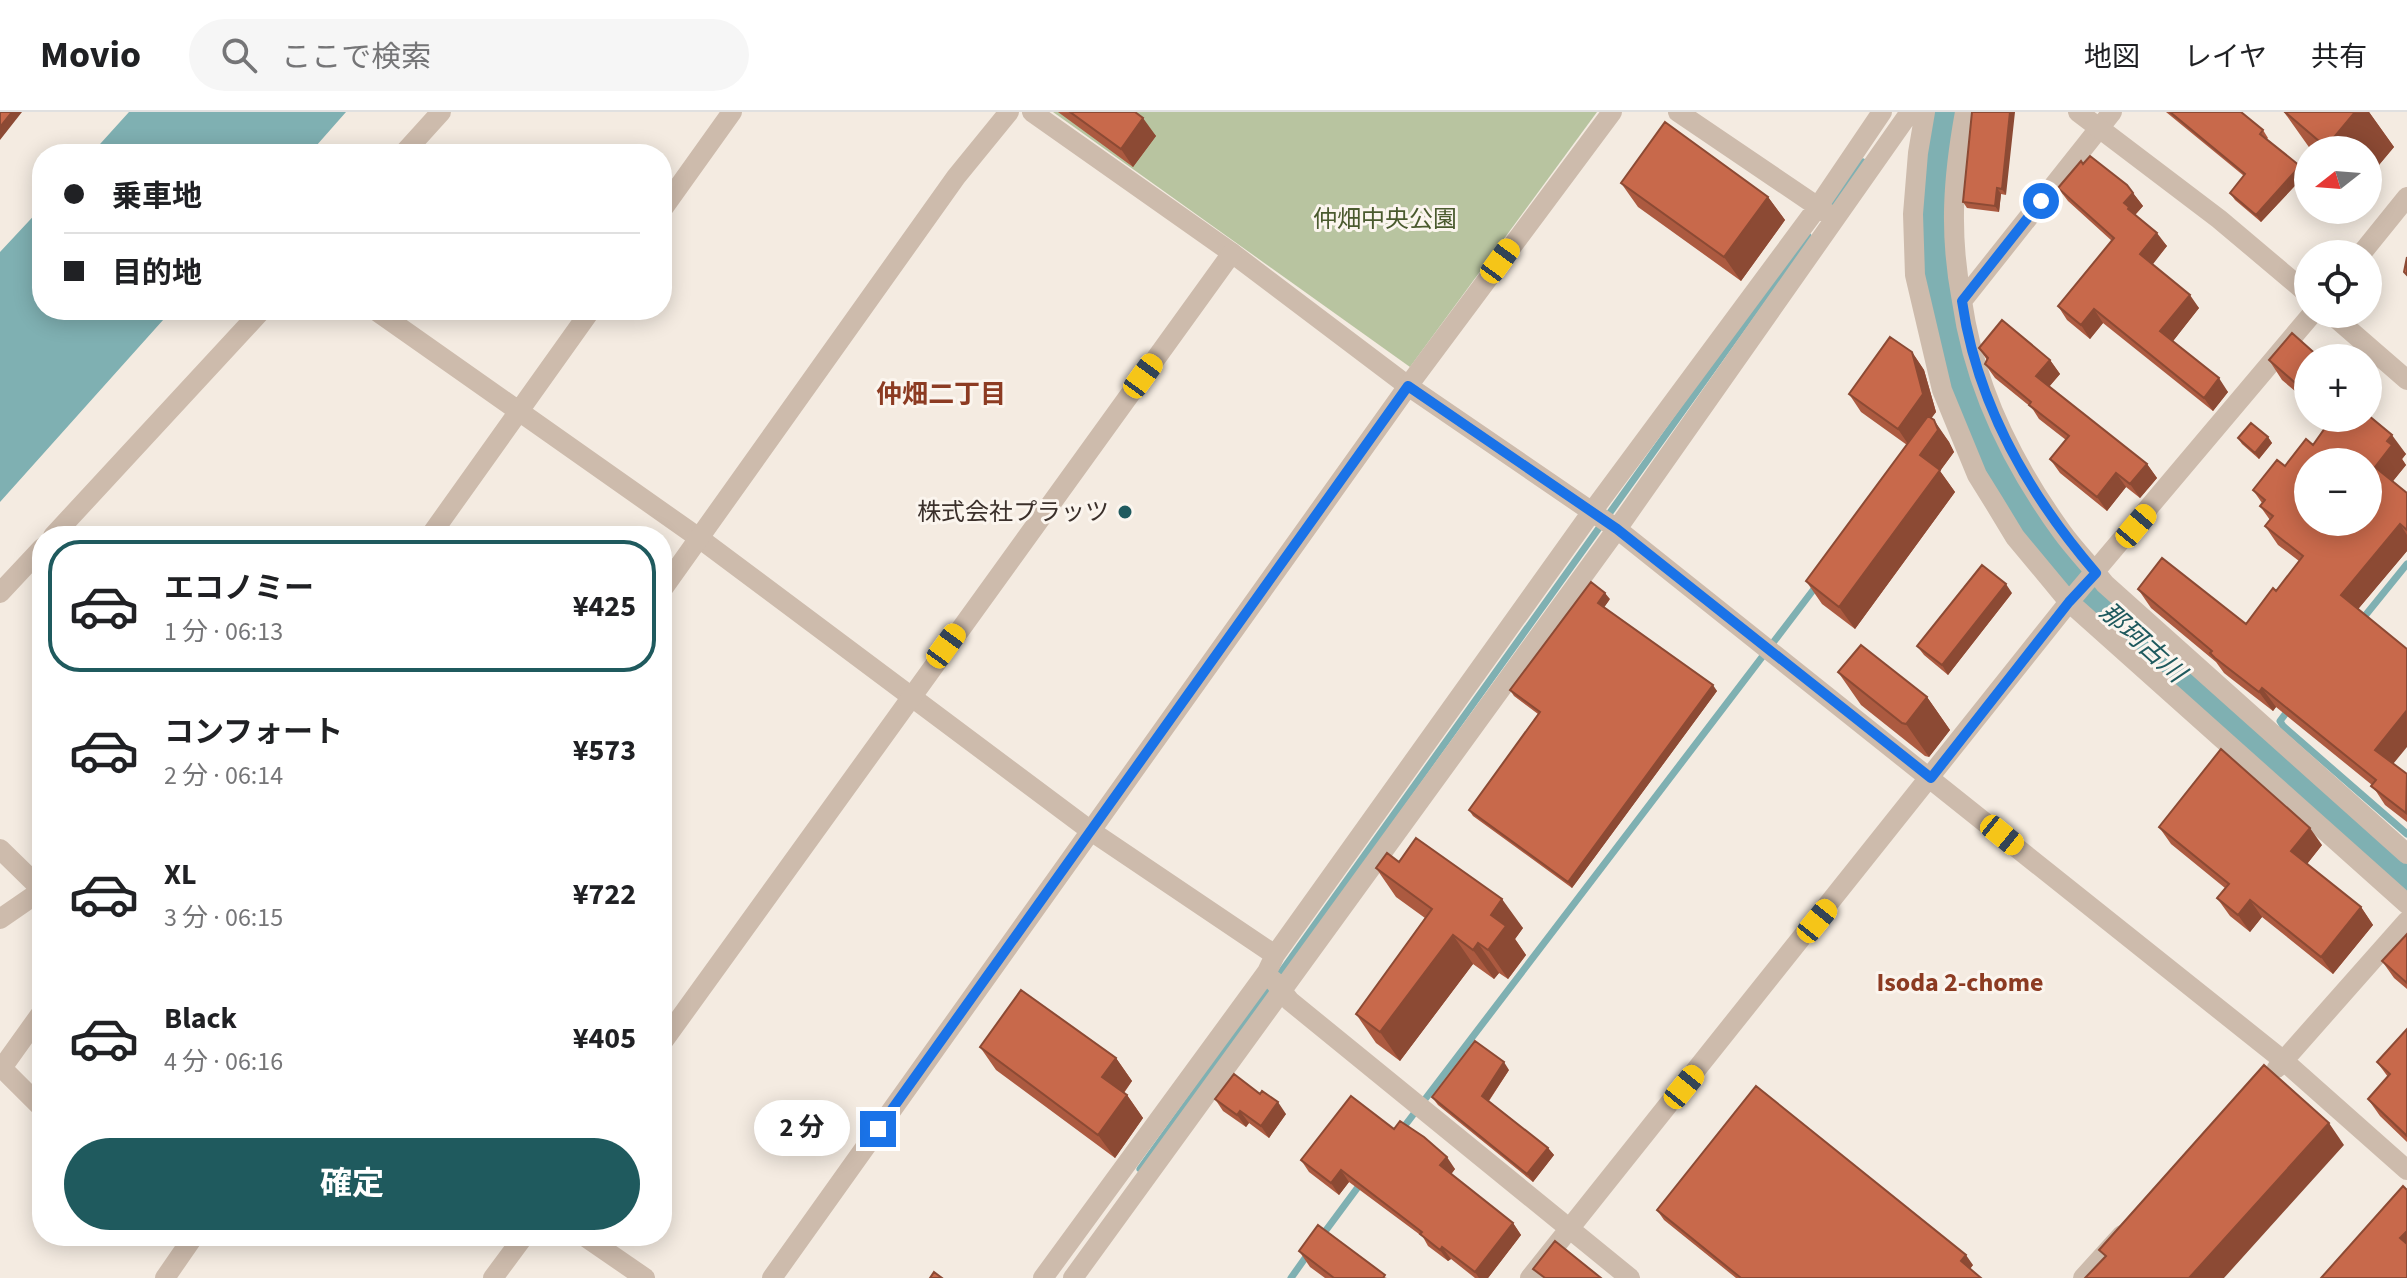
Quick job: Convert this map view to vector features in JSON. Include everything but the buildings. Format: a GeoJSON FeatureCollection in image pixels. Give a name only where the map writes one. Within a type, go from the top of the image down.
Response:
{"type":"FeatureCollection","features":[{"type":"Feature","properties":{"kind":"street"},"geometry":{"type":"LineString","coordinates":[[412,144],[441,112]]}},
{"type":"Feature","properties":{"kind":"street"},"geometry":{"type":"LineString","coordinates":[[672,196],[732,112]]}},
{"type":"Feature","properties":{"kind":"street"},"geometry":{"type":"LineString","coordinates":[[672,576],[956,177],[1009,112]]}},
{"type":"Feature","properties":{"kind":"street"},"geometry":{"type":"LineString","coordinates":[[1032,112],[1232,253],[1408,386],[1617,529],[2284,1061],[2407,1170]]}},
{"type":"Feature","properties":{"kind":"street"},"geometry":{"type":"LineString","coordinates":[[772,1278],[1408,386],[1612,112]]}},
{"type":"Feature","properties":{"kind":"street"},"geometry":{"type":"LineString","coordinates":[[1678,112],[1817,208],[1835,217]]}},
{"type":"Feature","properties":{"kind":"street"},"geometry":{"type":"LineString","coordinates":[[1043,1278],[1271,964],[1591,513],[1817,208],[1882,112]]}},
{"type":"Feature","properties":{"kind":"street"},"geometry":{"type":"LineString","coordinates":[[1073,1278],[1617,529],[1910,112]]}},
{"type":"Feature","properties":{"kind":"street"},"geometry":{"type":"LineString","coordinates":[[1925,112],[1913,214],[1915,275],[1939,380],[1958,434],[1977,475],[2015,537],[2069,602],[2407,904]]}},
{"type":"Feature","properties":{"kind":"street"},"geometry":{"type":"LineString","coordinates":[[1965,112],[1952,214],[1955,264],[1982,381],[2012,455],[2029,485],[2064,535],[2105,584],[2407,854]]}},
{"type":"Feature","properties":{"kind":"street"},"geometry":{"type":"LineString","coordinates":[[2078,112],[2106,119],[2294,282]]}},
{"type":"Feature","properties":{"kind":"street"},"geometry":{"type":"LineString","coordinates":[[1962,301],[2106,119]]}},
{"type":"Feature","properties":{"kind":"street"},"geometry":{"type":"LineString","coordinates":[[2372,240],[2407,197]]}},
{"type":"Feature","properties":{"kind":"street"},"geometry":{"type":"LineString","coordinates":[[672,1029],[1232,253]]}},
{"type":"Feature","properties":{"kind":"street"},"geometry":{"type":"LineString","coordinates":[[62,526],[253,320]]}},
{"type":"Feature","properties":{"kind":"street"},"geometry":{"type":"LineString","coordinates":[[389,320],[699,538],[1271,964],[1281,990],[1302,1011],[1630,1278]]}},
{"type":"Feature","properties":{"kind":"street"},"geometry":{"type":"LineString","coordinates":[[437,526],[584,320]]}},
{"type":"Feature","properties":{"kind":"street"},"geometry":{"type":"LineString","coordinates":[[1530,1278],[2069,602],[2300,328]]}},
{"type":"Feature","properties":{"kind":"street"},"geometry":{"type":"LineString","coordinates":[[2347,328],[2407,380]]}},
{"type":"Feature","properties":{"kind":"street"},"geometry":{"type":"LineString","coordinates":[[0,593],[32,559]]}},
{"type":"Feature","properties":{"kind":"street"},"geometry":{"type":"LineString","coordinates":[[0,849],[32,880]]}},
{"type":"Feature","properties":{"kind":"street"},"geometry":{"type":"LineString","coordinates":[[0,919],[32,897]]}},
{"type":"Feature","properties":{"kind":"street"},"geometry":{"type":"LineString","coordinates":[[2263,1083],[2407,921]]}},
{"type":"Feature","properties":{"kind":"street"},"geometry":{"type":"LineString","coordinates":[[32,1026],[2,1068],[32,1098]]}},
{"type":"Feature","properties":{"kind":"street"},"geometry":{"type":"LineString","coordinates":[[2083,1278],[2138,1219]]}},
{"type":"Feature","properties":{"kind":"street"},"geometry":{"type":"LineString","coordinates":[[165,1278],[187,1246]]}},
{"type":"Feature","properties":{"kind":"street"},"geometry":{"type":"LineString","coordinates":[[493,1278],[517,1246]]}},
{"type":"Feature","properties":{"kind":"street"},"geometry":{"type":"LineString","coordinates":[[599,1246],[645,1278]]}},
{"type":"Feature","properties":{"kind":"green space","name":"仲畑中央公園"},"geometry":{"type":"Polygon","coordinates":[[[1053,112],[1597,112],[1410,367],[1053,112]]]}},
{"type":"Feature","properties":{"kind":"water"},"geometry":{"type":"Polygon","coordinates":[[[129,112],[346,112],[318,144],[100,144],[129,112]]]}},
{"type":"Feature","properties":{"kind":"water","name":"那珂古川"},"geometry":{"type":"Polygon","coordinates":[[[1932,112],[1958,112],[1958,319],[2043,515],[2407,863],[2407,899],[2086,610],[2019,534],[1985,473],[1939,358],[1923,274],[1918,214],[1932,112]]]}},
{"type":"Feature","properties":{"kind":"water"},"geometry":{"type":"Polygon","coordinates":[[[32,218],[32,320],[163,320],[0,502],[0,252],[32,218]]]}},
{"type":"Feature","properties":{"kind":"waterway"},"geometry":{"type":"LineString","coordinates":[[1832,203],[1863,162]]}},
{"type":"Feature","properties":{"kind":"waterway"},"geometry":{"type":"LineString","coordinates":[[1140,1169],[1808,236]]}},
{"type":"Feature","properties":{"kind":"waterway"},"geometry":{"type":"LineString","coordinates":[[2360,622],[2407,564]]}},
{"type":"Feature","properties":{"kind":"waterway"},"geometry":{"type":"LineString","coordinates":[[1400,1132],[1817,585]]}},
{"type":"Feature","properties":{"kind":"waterway"},"geometry":{"type":"LineString","coordinates":[[2289,709],[2280,721],[2283,726],[2407,834]]}},
{"type":"Feature","properties":{"kind":"waterway"},"geometry":{"type":"LineString","coordinates":[[1321,1237],[1361,1183]]}},
{"type":"Feature","properties":{"kind":"waterway"},"geometry":{"type":"LineString","coordinates":[[1291,1278],[1308,1254]]}},
{"type":"Feature","properties":{"kind":"place","name":"株式会社プラッツ"},"geometry":{"type":"Point","coordinates":[1125,512]}},
{"type":"Feature","properties":{"kind":"district","name":"仲畑二丁目"},"geometry":{"type":"Point","coordinates":[941,394]}},
{"type":"Feature","properties":{"kind":"district","name":"Isoda 2-chome"},"geometry":{"type":"Point","coordinates":[1960,982]}},
{"type":"Feature","properties":{"kind":"route"},"geometry":{"type":"LineString","coordinates":[[878,1129],[1408,386],[1617,529],[1931,778],[2069,602],[2096,573],[2064,535],[2012,455],[1982,381],[1962,301],[2041,201]]}}]}
